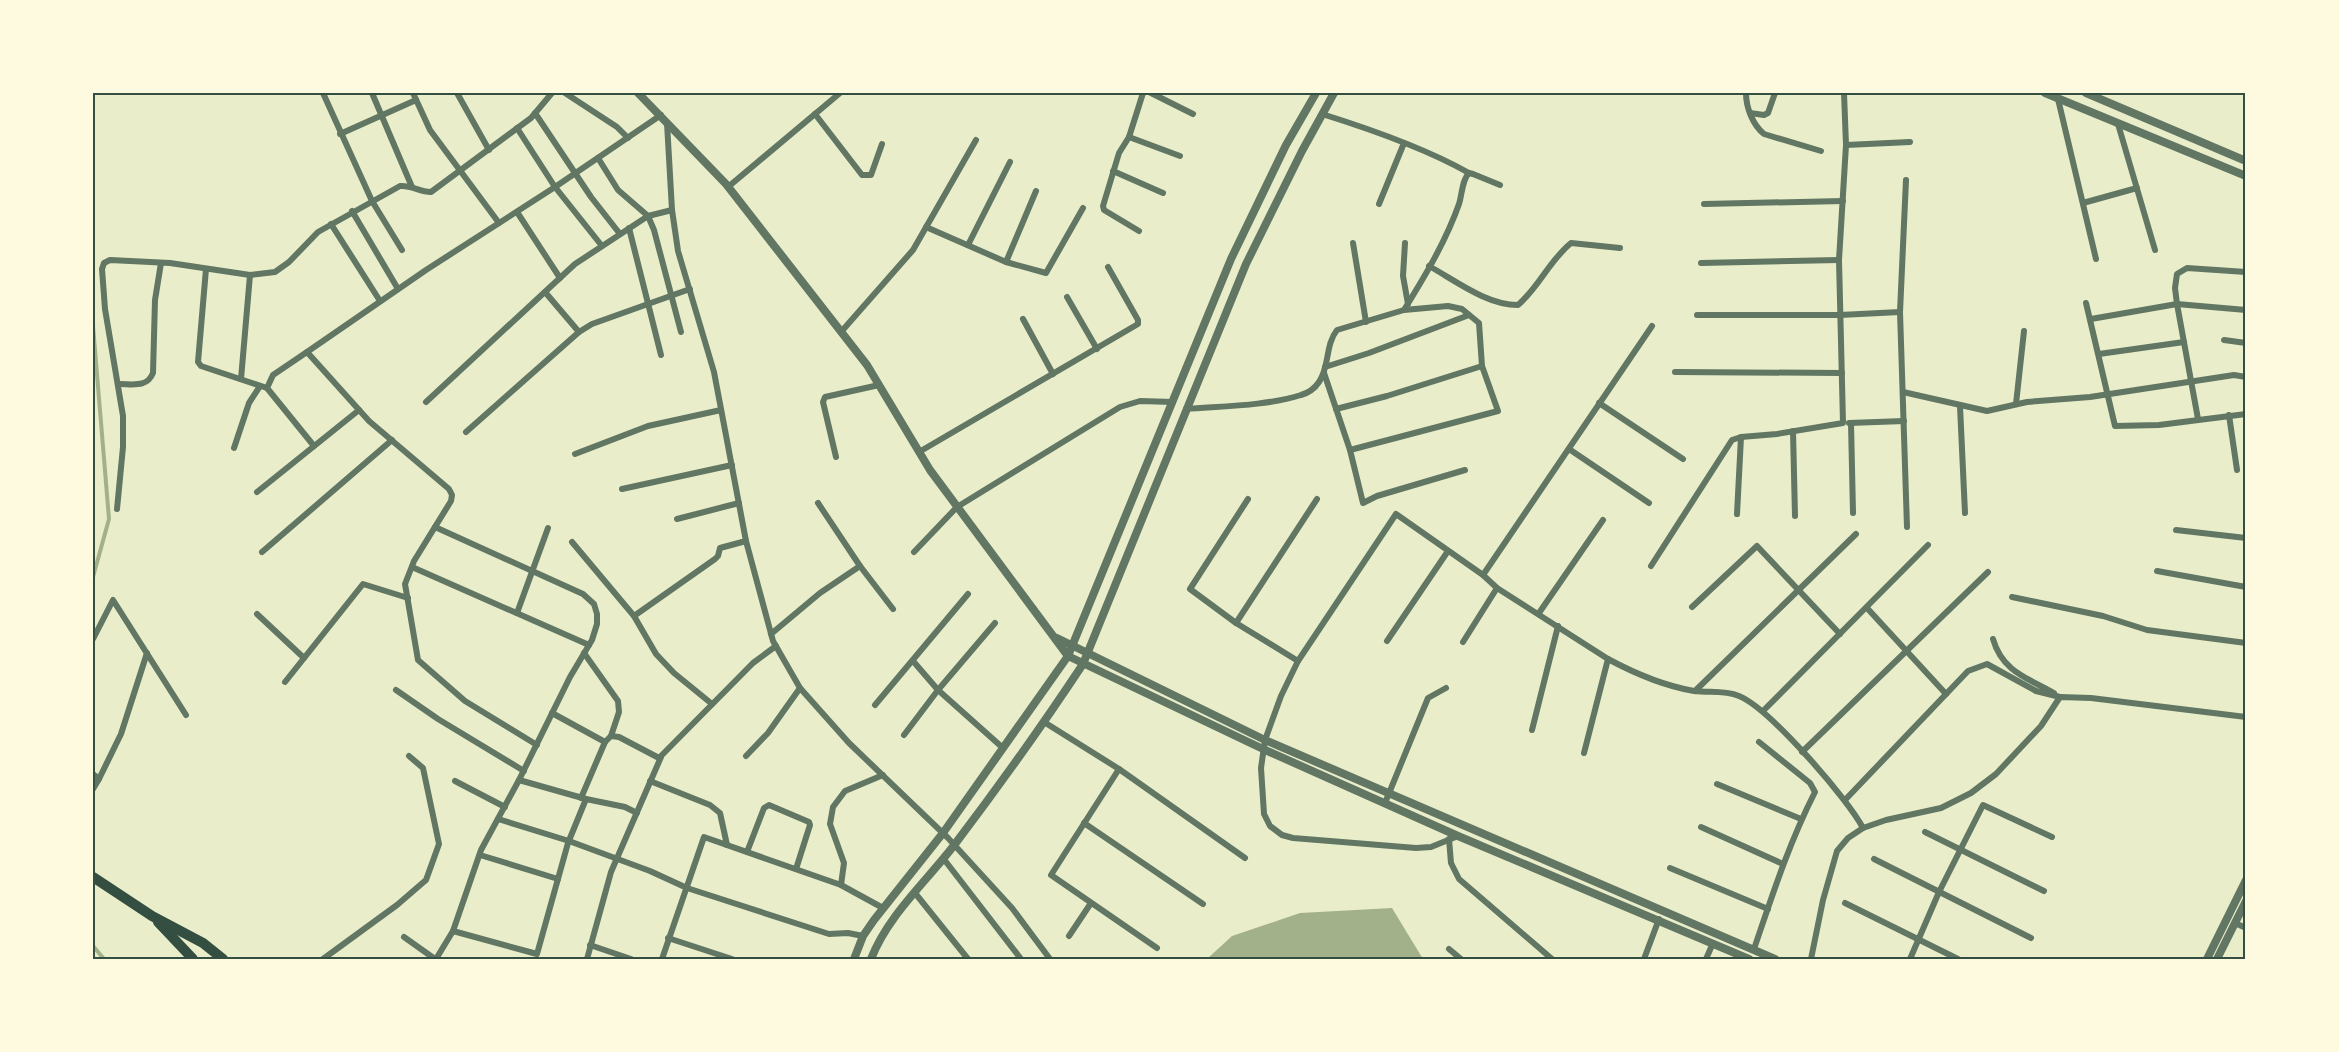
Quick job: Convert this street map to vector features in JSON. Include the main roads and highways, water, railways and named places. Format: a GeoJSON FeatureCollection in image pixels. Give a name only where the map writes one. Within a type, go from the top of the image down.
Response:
{"type":"FeatureCollection","features":[{"type":"Feature","properties":{"kind":"main road"},"geometry":{"type":"LineString","coordinates":[[93,877],[152,916],[203,944],[223,959]]}},
{"type":"Feature","properties":{"kind":"main road"},"geometry":{"type":"LineString","coordinates":[[152,916],[193,959]]}},
{"type":"Feature","properties":{"kind":"waterway"},"geometry":{"type":"LineString","coordinates":[[93,326],[109,519],[93,577]]}},
{"type":"Feature","properties":{"kind":"waterway"},"geometry":{"type":"LineString","coordinates":[[93,946],[104,959]]}}]}
